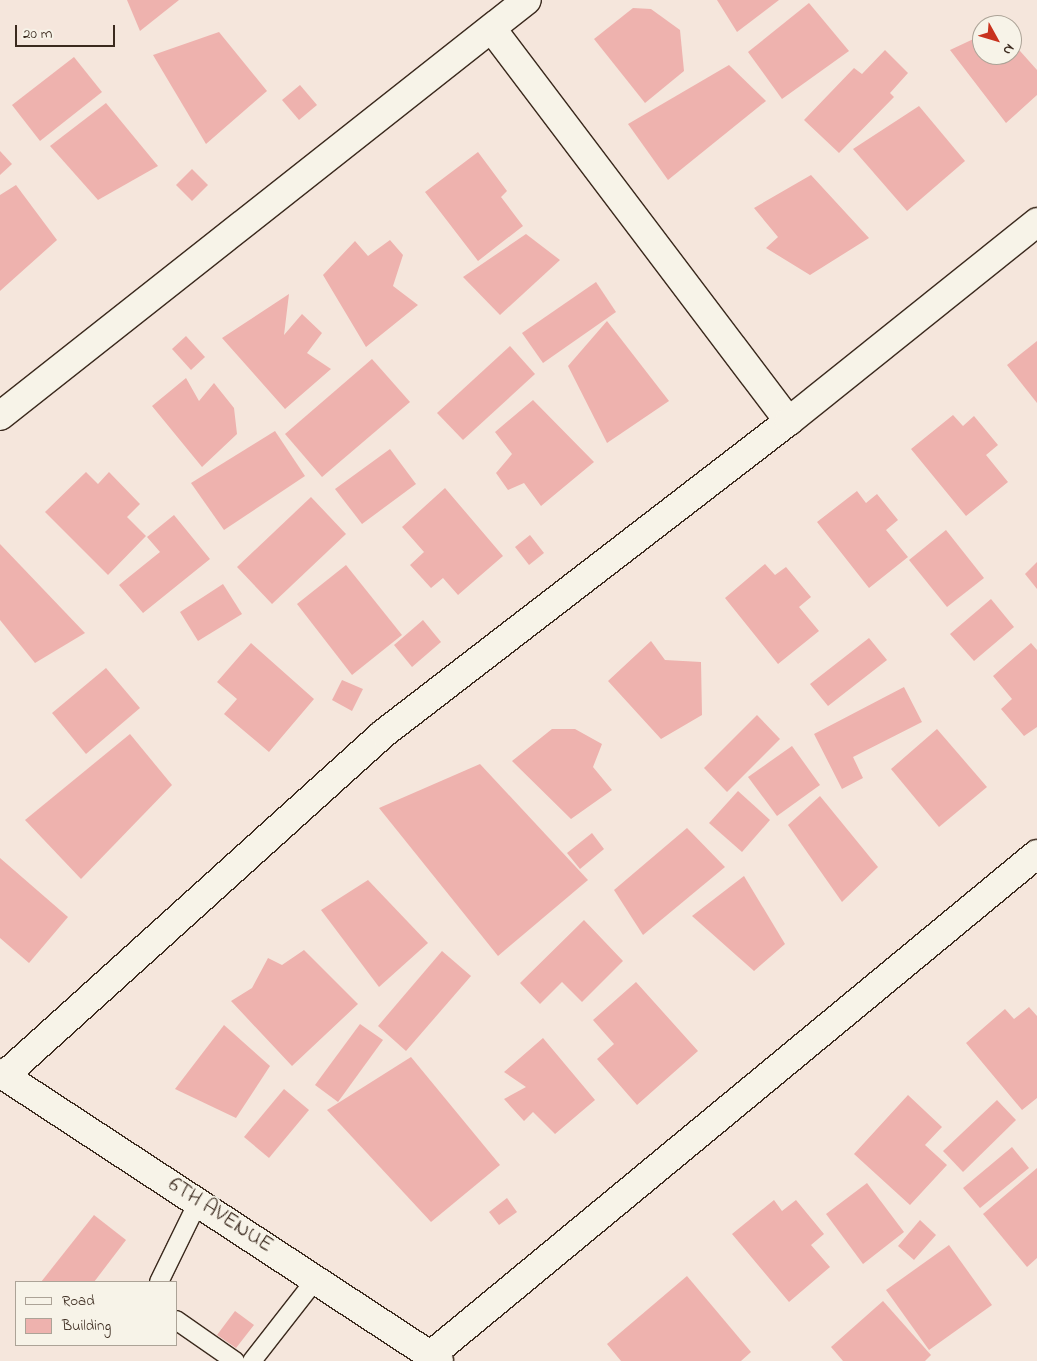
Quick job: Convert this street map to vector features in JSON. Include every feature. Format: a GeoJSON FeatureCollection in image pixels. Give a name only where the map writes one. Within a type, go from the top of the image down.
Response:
{"type":"FeatureCollection","features":[{"type":"Feature","properties":{"kind":"street"},"geometry":{"type":"LineString","coordinates":[[0,416],[527,0]]}},
{"type":"Feature","properties":{"kind":"street"},"geometry":{"type":"LineString","coordinates":[[492,29],[789,421]]}},
{"type":"Feature","properties":{"kind":"street"},"geometry":{"type":"LineString","coordinates":[[2,1074],[384,733],[789,421],[1037,222]]}},
{"type":"Feature","properties":{"kind":"street"},"geometry":{"type":"LineString","coordinates":[[435,1358],[1037,854]]}},
{"type":"Feature","properties":{"kind":"street","name":"6TH AVENUE"},"geometry":{"type":"LineString","coordinates":[[2,1074],[435,1358]]}},
{"type":"Feature","properties":{"kind":"lane"},"geometry":{"type":"LineString","coordinates":[[159,1281],[198,1202]]}},
{"type":"Feature","properties":{"kind":"lane"},"geometry":{"type":"LineString","coordinates":[[252,1361],[316,1279]]}},
{"type":"Feature","properties":{"kind":"lane"},"geometry":{"type":"LineString","coordinates":[[178,1321],[235,1361]]}},
{"type":"Feature","properties":{"kind":"building"},"geometry":{"type":"Polygon","coordinates":[[[127,0],[179,0],[140,31],[127,0]]]}},
{"type":"Feature","properties":{"kind":"building"},"geometry":{"type":"Polygon","coordinates":[[[717,0],[779,0],[737,32],[717,0]]]}},
{"type":"Feature","properties":{"kind":"building"},"geometry":{"type":"Polygon","coordinates":[[[809,3],[849,51],[782,99],[748,52],[809,3]]]}},
{"type":"Feature","properties":{"kind":"building"},"geometry":{"type":"Polygon","coordinates":[[[633,8],[651,9],[680,30],[684,71],[645,103],[594,39],[633,8]]]}},
{"type":"Feature","properties":{"kind":"building"},"geometry":{"type":"Polygon","coordinates":[[[219,32],[267,91],[206,144],[153,55],[219,32]]]}},
{"type":"Feature","properties":{"kind":"building"},"geometry":{"type":"Polygon","coordinates":[[[972,40],[972,65],[1022,65],[1022,53],[1037,70],[1037,95],[1006,123],[950,50],[972,40]]]}},
{"type":"Feature","properties":{"kind":"building"},"geometry":{"type":"Polygon","coordinates":[[[885,50],[908,73],[890,93],[894,97],[839,153],[804,120],[854,68],[862,74],[885,50]]]}},
{"type":"Feature","properties":{"kind":"building"},"geometry":{"type":"Polygon","coordinates":[[[74,57],[102,92],[40,141],[12,105],[74,57]]]}},
{"type":"Feature","properties":{"kind":"building"},"geometry":{"type":"Polygon","coordinates":[[[729,65],[766,101],[668,180],[628,124],[729,65]]]}},
{"type":"Feature","properties":{"kind":"building"},"geometry":{"type":"Polygon","coordinates":[[[300,85],[317,105],[299,120],[282,100],[300,85]]]}},
{"type":"Feature","properties":{"kind":"building"},"geometry":{"type":"Polygon","coordinates":[[[106,103],[158,166],[98,200],[50,146],[106,103]]]}},
{"type":"Feature","properties":{"kind":"building"},"geometry":{"type":"Polygon","coordinates":[[[919,106],[965,161],[907,211],[853,149],[919,106]]]}},
{"type":"Feature","properties":{"kind":"building"},"geometry":{"type":"Polygon","coordinates":[[[0,151],[12,164],[0,175],[0,151]]]}},
{"type":"Feature","properties":{"kind":"building"},"geometry":{"type":"Polygon","coordinates":[[[478,152],[507,191],[501,197],[523,226],[478,261],[425,192],[478,152]]]}},
{"type":"Feature","properties":{"kind":"building"},"geometry":{"type":"Polygon","coordinates":[[[192,169],[208,185],[192,201],[176,185],[192,169]]]}},
{"type":"Feature","properties":{"kind":"building"},"geometry":{"type":"Polygon","coordinates":[[[811,175],[869,238],[810,275],[766,248],[778,237],[754,208],[811,175]]]}},
{"type":"Feature","properties":{"kind":"building"},"geometry":{"type":"Polygon","coordinates":[[[16,185],[57,240],[0,291],[0,195],[16,185]]]}},
{"type":"Feature","properties":{"kind":"building"},"geometry":{"type":"Polygon","coordinates":[[[526,234],[560,260],[500,315],[463,277],[526,234]]]}},
{"type":"Feature","properties":{"kind":"building"},"geometry":{"type":"Polygon","coordinates":[[[390,240],[403,255],[393,286],[418,305],[366,347],[323,275],[355,241],[368,256],[390,240]]]}},
{"type":"Feature","properties":{"kind":"building"},"geometry":{"type":"Polygon","coordinates":[[[596,282],[616,312],[543,363],[522,333],[596,282]]]}},
{"type":"Feature","properties":{"kind":"building"},"geometry":{"type":"Polygon","coordinates":[[[289,294],[284,335],[302,314],[322,333],[307,353],[331,369],[285,409],[222,338],[289,294]]]}},
{"type":"Feature","properties":{"kind":"building"},"geometry":{"type":"Polygon","coordinates":[[[607,321],[669,401],[607,443],[568,366],[607,321]]]}},
{"type":"Feature","properties":{"kind":"building"},"geometry":{"type":"Polygon","coordinates":[[[186,336],[205,357],[191,370],[172,349],[186,336]]]}},
{"type":"Feature","properties":{"kind":"building"},"geometry":{"type":"Polygon","coordinates":[[[1037,341],[1037,403],[1007,365],[1037,341]]]}},
{"type":"Feature","properties":{"kind":"building"},"geometry":{"type":"Polygon","coordinates":[[[510,346],[535,374],[463,440],[437,413],[510,346]]]}},
{"type":"Feature","properties":{"kind":"building"},"geometry":{"type":"Polygon","coordinates":[[[372,359],[410,402],[322,477],[285,434],[372,359]]]}},
{"type":"Feature","properties":{"kind":"building"},"geometry":{"type":"Polygon","coordinates":[[[186,378],[199,401],[214,383],[234,408],[237,434],[202,467],[152,406],[186,378]]]}},
{"type":"Feature","properties":{"kind":"building"},"geometry":{"type":"Polygon","coordinates":[[[533,400],[594,462],[541,506],[524,483],[508,490],[496,473],[512,454],[495,432],[533,400]]]}},
{"type":"Feature","properties":{"kind":"building"},"geometry":{"type":"Polygon","coordinates":[[[953,415],[963,426],[974,416],[998,445],[986,455],[1008,482],[966,516],[911,449],[953,415]]]}},
{"type":"Feature","properties":{"kind":"building"},"geometry":{"type":"Polygon","coordinates":[[[275,431],[305,476],[224,530],[191,483],[275,431]]]}},
{"type":"Feature","properties":{"kind":"building"},"geometry":{"type":"Polygon","coordinates":[[[390,449],[416,484],[362,524],[335,489],[390,449]]]}},
{"type":"Feature","properties":{"kind":"building"},"geometry":{"type":"Polygon","coordinates":[[[86,472],[98,484],[109,472],[140,504],[127,517],[146,536],[108,575],[45,512],[86,472]]]}},
{"type":"Feature","properties":{"kind":"building"},"geometry":{"type":"Polygon","coordinates":[[[445,488],[503,556],[458,595],[443,578],[431,588],[410,565],[424,552],[402,527],[445,488]]]}},
{"type":"Feature","properties":{"kind":"building"},"geometry":{"type":"Polygon","coordinates":[[[857,491],[866,503],[877,494],[898,520],[886,530],[908,557],[869,588],[817,522],[857,491]]]}},
{"type":"Feature","properties":{"kind":"building"},"geometry":{"type":"Polygon","coordinates":[[[311,497],[346,534],[272,604],[237,567],[311,497]]]}},
{"type":"Feature","properties":{"kind":"building"},"geometry":{"type":"Polygon","coordinates":[[[174,515],[210,559],[143,613],[119,585],[160,552],[147,537],[174,515]]]}},
{"type":"Feature","properties":{"kind":"building"},"geometry":{"type":"Polygon","coordinates":[[[946,530],[984,578],[947,607],[909,560],[946,530]]]}},
{"type":"Feature","properties":{"kind":"building"},"geometry":{"type":"Polygon","coordinates":[[[530,535],[544,553],[529,565],[515,547],[530,535]]]}},
{"type":"Feature","properties":{"kind":"building"},"geometry":{"type":"Polygon","coordinates":[[[0,544],[85,633],[35,663],[0,620],[0,544]]]}},
{"type":"Feature","properties":{"kind":"building"},"geometry":{"type":"Polygon","coordinates":[[[1037,562],[1037,589],[1025,574],[1037,562]]]}},
{"type":"Feature","properties":{"kind":"building"},"geometry":{"type":"Polygon","coordinates":[[[765,564],[775,575],[786,567],[811,597],[799,607],[819,631],[778,664],[725,598],[765,564]]]}},
{"type":"Feature","properties":{"kind":"building"},"geometry":{"type":"Polygon","coordinates":[[[346,565],[402,635],[352,675],[297,604],[346,565]]]}},
{"type":"Feature","properties":{"kind":"building"},"geometry":{"type":"Polygon","coordinates":[[[223,584],[242,614],[198,641],[180,612],[223,584]]]}},
{"type":"Feature","properties":{"kind":"building"},"geometry":{"type":"Polygon","coordinates":[[[991,599],[1014,627],[974,661],[950,634],[991,599]]]}},
{"type":"Feature","properties":{"kind":"building"},"geometry":{"type":"Polygon","coordinates":[[[423,620],[441,642],[412,667],[394,645],[423,620]]]}},
{"type":"Feature","properties":{"kind":"building"},"geometry":{"type":"Polygon","coordinates":[[[869,638],[887,660],[828,706],[810,684],[869,638]]]}},
{"type":"Feature","properties":{"kind":"building"},"geometry":{"type":"Polygon","coordinates":[[[651,641],[665,660],[701,662],[702,715],[661,739],[608,681],[651,641]]]}},
{"type":"Feature","properties":{"kind":"building"},"geometry":{"type":"Polygon","coordinates":[[[251,643],[314,699],[269,752],[224,714],[237,699],[217,682],[251,643]]]}},
{"type":"Feature","properties":{"kind":"building"},"geometry":{"type":"Polygon","coordinates":[[[1031,643],[1037,650],[1037,727],[1024,736],[1001,709],[1012,699],[993,676],[1031,643]]]}},
{"type":"Feature","properties":{"kind":"building"},"geometry":{"type":"Polygon","coordinates":[[[106,668],[140,708],[86,754],[52,713],[106,668]]]}},
{"type":"Feature","properties":{"kind":"building"},"geometry":{"type":"Polygon","coordinates":[[[342,680],[363,689],[352,711],[332,700],[342,680]]]}},
{"type":"Feature","properties":{"kind":"building"},"geometry":{"type":"Polygon","coordinates":[[[904,687],[922,722],[853,757],[863,778],[842,789],[814,734],[904,687]]]}},
{"type":"Feature","properties":{"kind":"building"},"geometry":{"type":"Polygon","coordinates":[[[757,715],[780,739],[727,792],[704,768],[757,715]]]}},
{"type":"Feature","properties":{"kind":"building"},"geometry":{"type":"Polygon","coordinates":[[[552,729],[575,729],[602,744],[593,767],[612,790],[571,819],[512,761],[552,729]]]}},
{"type":"Feature","properties":{"kind":"building"},"geometry":{"type":"Polygon","coordinates":[[[937,729],[987,787],[939,827],[891,769],[937,729]]]}},
{"type":"Feature","properties":{"kind":"building"},"geometry":{"type":"Polygon","coordinates":[[[130,734],[172,785],[81,879],[25,820],[130,734]]]}},
{"type":"Feature","properties":{"kind":"building"},"geometry":{"type":"Polygon","coordinates":[[[792,746],[820,785],[777,816],[748,777],[792,746]]]}},
{"type":"Feature","properties":{"kind":"building"},"geometry":{"type":"Polygon","coordinates":[[[480,764],[588,880],[498,956],[379,808],[480,764]]]}},
{"type":"Feature","properties":{"kind":"building"},"geometry":{"type":"Polygon","coordinates":[[[738,791],[770,820],[742,852],[709,823],[738,791]]]}},
{"type":"Feature","properties":{"kind":"building"},"geometry":{"type":"Polygon","coordinates":[[[820,796],[878,867],[842,902],[788,825],[820,796]]]}},
{"type":"Feature","properties":{"kind":"building"},"geometry":{"type":"Polygon","coordinates":[[[687,828],[725,867],[643,935],[614,890],[687,828]]]}},
{"type":"Feature","properties":{"kind":"building"},"geometry":{"type":"Polygon","coordinates":[[[592,833],[604,849],[580,869],[567,853],[592,833]]]}},
{"type":"Feature","properties":{"kind":"building"},"geometry":{"type":"Polygon","coordinates":[[[0,858],[68,917],[29,963],[0,938],[0,858]]]}},
{"type":"Feature","properties":{"kind":"building"},"geometry":{"type":"Polygon","coordinates":[[[744,876],[785,944],[754,971],[692,916],[744,876]]]}},
{"type":"Feature","properties":{"kind":"building"},"geometry":{"type":"Polygon","coordinates":[[[368,880],[428,943],[379,987],[321,910],[368,880]]]}},
{"type":"Feature","properties":{"kind":"building"},"geometry":{"type":"Polygon","coordinates":[[[584,920],[623,961],[582,1002],[562,982],[540,1004],[520,983],[584,920]]]}},
{"type":"Feature","properties":{"kind":"building"},"geometry":{"type":"Polygon","coordinates":[[[304,950],[358,1004],[292,1066],[231,1001],[252,988],[268,958],[282,965],[304,950]]]}},
{"type":"Feature","properties":{"kind":"building"},"geometry":{"type":"Polygon","coordinates":[[[442,951],[471,976],[406,1051],[378,1026],[442,951]]]}},
{"type":"Feature","properties":{"kind":"building"},"geometry":{"type":"Polygon","coordinates":[[[636,982],[698,1051],[637,1105],[597,1059],[614,1044],[593,1020],[636,982]]]}},
{"type":"Feature","properties":{"kind":"building"},"geometry":{"type":"Polygon","coordinates":[[[1029,1007],[1037,1016],[1037,1098],[1022,1110],[966,1043],[1005,1009],[1014,1019],[1029,1007]]]}},
{"type":"Feature","properties":{"kind":"building"},"geometry":{"type":"Polygon","coordinates":[[[360,1024],[383,1040],[338,1102],[315,1085],[360,1024]]]}},
{"type":"Feature","properties":{"kind":"building"},"geometry":{"type":"Polygon","coordinates":[[[224,1025],[270,1066],[236,1118],[175,1089],[224,1025]]]}},
{"type":"Feature","properties":{"kind":"building"},"geometry":{"type":"Polygon","coordinates":[[[543,1038],[595,1100],[555,1134],[533,1112],[524,1121],[504,1099],[526,1087],[504,1072],[543,1038]]]}},
{"type":"Feature","properties":{"kind":"building"},"geometry":{"type":"Polygon","coordinates":[[[411,1057],[500,1165],[431,1222],[327,1110],[411,1057]]]}},
{"type":"Feature","properties":{"kind":"building"},"geometry":{"type":"Polygon","coordinates":[[[284,1089],[309,1110],[269,1158],[244,1137],[284,1089]]]}},
{"type":"Feature","properties":{"kind":"building"},"geometry":{"type":"Polygon","coordinates":[[[908,1095],[942,1127],[925,1145],[947,1165],[910,1205],[854,1154],[908,1095]]]}},
{"type":"Feature","properties":{"kind":"building"},"geometry":{"type":"Polygon","coordinates":[[[997,1100],[1016,1120],[963,1172],[943,1151],[997,1100]]]}},
{"type":"Feature","properties":{"kind":"building"},"geometry":{"type":"Polygon","coordinates":[[[1012,1147],[1029,1168],[980,1208],[963,1188],[1012,1147]]]}},
{"type":"Feature","properties":{"kind":"building"},"geometry":{"type":"Polygon","coordinates":[[[1037,1168],[1037,1258],[1027,1267],[983,1214],[1037,1168]]]}},
{"type":"Feature","properties":{"kind":"building"},"geometry":{"type":"Polygon","coordinates":[[[867,1183],[904,1232],[863,1264],[826,1214],[867,1183]]]}},
{"type":"Feature","properties":{"kind":"building"},"geometry":{"type":"Polygon","coordinates":[[[507,1198],[517,1212],[499,1225],[489,1212],[507,1198]]]}},
{"type":"Feature","properties":{"kind":"building"},"geometry":{"type":"Polygon","coordinates":[[[774,1200],[782,1211],[796,1200],[824,1234],[811,1245],[830,1267],[789,1302],[732,1234],[774,1200]]]}},
{"type":"Feature","properties":{"kind":"building"},"geometry":{"type":"Polygon","coordinates":[[[94,1215],[126,1240],[95,1281],[42,1281],[94,1215]]]}},
{"type":"Feature","properties":{"kind":"building"},"geometry":{"type":"Polygon","coordinates":[[[920,1220],[936,1235],[914,1260],[898,1246],[920,1220]]]}},
{"type":"Feature","properties":{"kind":"building"},"geometry":{"type":"Polygon","coordinates":[[[949,1245],[992,1305],[929,1350],[886,1290],[949,1245]]]}},
{"type":"Feature","properties":{"kind":"building"},"geometry":{"type":"Polygon","coordinates":[[[687,1276],[751,1352],[741,1361],[621,1361],[607,1344],[687,1276]]]}},
{"type":"Feature","properties":{"kind":"building"},"geometry":{"type":"Polygon","coordinates":[[[883,1301],[931,1355],[925,1361],[843,1361],[831,1347],[883,1301]]]}},
{"type":"Feature","properties":{"kind":"building"},"geometry":{"type":"Polygon","coordinates":[[[235,1311],[254,1325],[236,1348],[217,1335],[235,1311]]]}}]}
